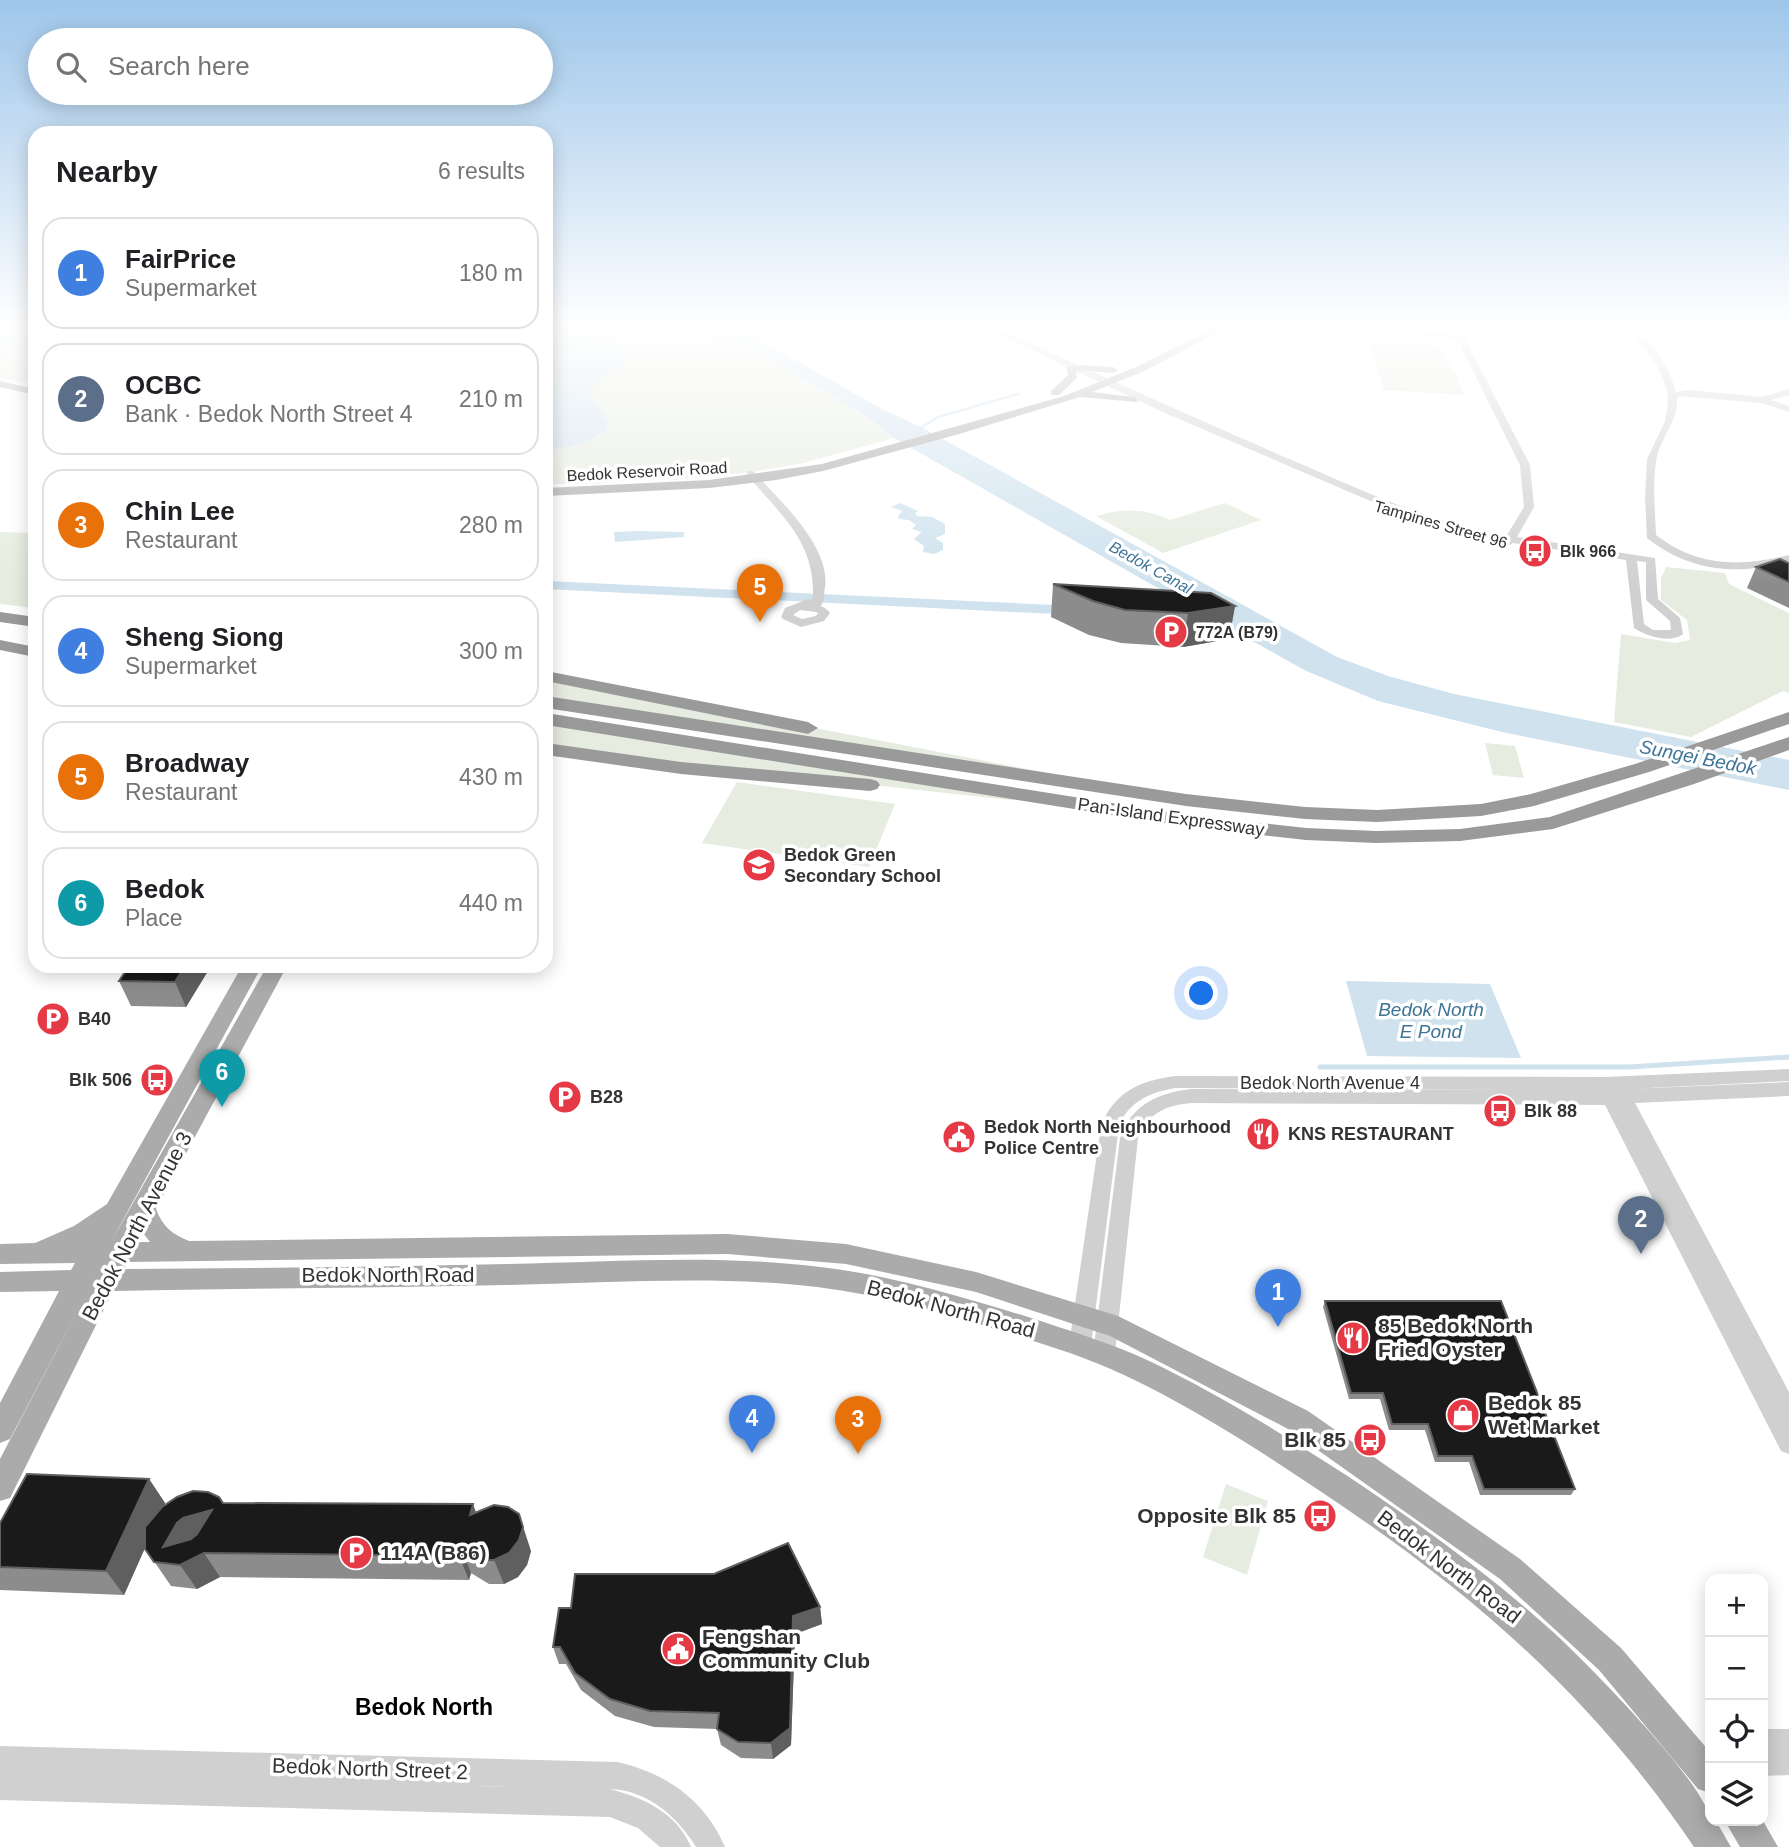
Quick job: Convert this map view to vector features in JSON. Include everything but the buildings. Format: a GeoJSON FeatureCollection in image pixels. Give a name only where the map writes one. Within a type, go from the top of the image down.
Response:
{"type":"FeatureCollection","features":[{"type":"Feature","properties":{"kind":"highway"},"geometry":{"type":"LineString","coordinates":[[0,610],[28,612]]}},
{"type":"Feature","properties":{"kind":"highway"},"geometry":{"type":"LineString","coordinates":[[0,617],[28,621]]}},
{"type":"Feature","properties":{"kind":"highway"},"geometry":{"type":"LineString","coordinates":[[0,633],[28,638]]}},
{"type":"Feature","properties":{"kind":"highway"},"geometry":{"type":"LineString","coordinates":[[0,645],[28,651]]}},
{"type":"Feature","properties":{"kind":"highway"},"geometry":{"type":"LineString","coordinates":[[553,677],[1186,800]]}},
{"type":"Feature","properties":{"kind":"highway","name":"Pan-Island Expressway"},"geometry":{"type":"LineString","coordinates":[[553,703],[1186,800],[1329,814],[1401,816],[1450,813],[1534,800],[1642,768],[1789,718]]}},
{"type":"Feature","properties":{"kind":"highway","name":"Pan-Island Expressway"},"geometry":{"type":"LineString","coordinates":[[553,720],[1037,799],[1257,830],[1416,837],[1497,832],[1553,823],[1787,744]]}},
{"type":"Feature","properties":{"kind":"highway"},"geometry":{"type":"LineString","coordinates":[[553,750],[681,768],[1010,801],[1037,799]]}},
{"type":"Feature","properties":{"kind":"main road","name":"Bedok Reservoir Road"},"geometry":{"type":"LineString","coordinates":[[951,430],[1004,411]]}},
{"type":"Feature","properties":{"kind":"main road","name":"Bedok Reservoir Road"},"geometry":{"type":"LineString","coordinates":[[553,490],[669,488],[747,477],[886,447],[1019,411]]}},
{"type":"Feature","properties":{"kind":"main road","name":"Bedok North Avenue 3"},"geometry":{"type":"LineString","coordinates":[[0,1430],[93,1252],[248,973]]}},
{"type":"Feature","properties":{"kind":"main road","name":"Bedok North Avenue 3"},"geometry":{"type":"LineString","coordinates":[[0,1488],[121,1252],[272,973]]}},
{"type":"Feature","properties":{"kind":"main road"},"geometry":{"type":"LineString","coordinates":[[30,1253],[83,1233],[117,1208]]}},
{"type":"Feature","properties":{"kind":"main road"},"geometry":{"type":"LineString","coordinates":[[144,1210],[149,1226],[157,1235],[167,1243],[190,1252]]}},
{"type":"Feature","properties":{"kind":"main road","name":"Bedok North Road"},"geometry":{"type":"LineString","coordinates":[[0,1254],[727,1244],[846,1254],[976,1282],[1298,1420],[1510,1569],[1611,1659],[1705,1764]]}},
{"type":"Feature","properties":{"kind":"main road"},"geometry":{"type":"LineString","coordinates":[[901,1265],[901,1280],[910,1294]]}},
{"type":"Feature","properties":{"kind":"main road","name":"Bedok North Road"},"geometry":{"type":"LineString","coordinates":[[0,1282],[108,1278],[793,1274],[910,1294],[1095,1335],[1255,1432],[1381,1515],[1492,1596],[1544,1641],[1612,1709],[1649,1754],[1714,1847]]}},
{"type":"Feature","properties":{"kind":"main road"},"geometry":{"type":"LineString","coordinates":[[1746,1826],[1761,1847]]}},
{"type":"Feature","properties":{"kind":"street","name":"Tampines Street 96"},"geometry":{"type":"LineString","coordinates":[[1168,411],[1368,498],[1426,518],[1504,541],[1631,560],[1651,563],[1652,600],[1676,620],[1677,634],[1650,633],[1638,625],[1631,560]]}},
{"type":"Feature","properties":{"kind":"street"},"geometry":{"type":"LineString","coordinates":[[1491,411],[1517,464],[1522,485],[1520,506],[1504,541]]}},
{"type":"Feature","properties":{"kind":"street"},"geometry":{"type":"LineString","coordinates":[[1672,411],[1656,442],[1651,460],[1651,536],[1676,554],[1715,566],[1753,568],[1789,558]]}},
{"type":"Feature","properties":{"kind":"street"},"geometry":{"type":"LineString","coordinates":[[747,477],[803,551],[808,566],[812,601]]}},
{"type":"Feature","properties":{"kind":"street","name":"Bedok North Avenue 4"},"geometry":{"type":"LineString","coordinates":[[1614,1091],[1789,1075]]}},
{"type":"Feature","properties":{"kind":"street","name":"Bedok North Avenue 4"},"geometry":{"type":"LineString","coordinates":[[1095,1335],[1110,1126],[1120,1107],[1143,1090],[1183,1082],[1614,1091],[1789,1088]]}},
{"type":"Feature","properties":{"kind":"street"},"geometry":{"type":"LineString","coordinates":[[1614,1091],[1789,1414]]}},
{"type":"Feature","properties":{"kind":"street"},"geometry":{"type":"LineString","coordinates":[[1614,1091],[1789,1444]]}},
{"type":"Feature","properties":{"kind":"street"},"geometry":{"type":"LineString","coordinates":[[1768,1742],[1789,1742]]}},
{"type":"Feature","properties":{"kind":"street","name":"Bedok North Street 2"},"geometry":{"type":"LineString","coordinates":[[0,1759],[617,1776],[648,1784],[676,1800],[698,1825],[711,1847]]}},
{"type":"Feature","properties":{"kind":"street"},"geometry":{"type":"LineString","coordinates":[[1768,1763],[1789,1762]]}},
{"type":"Feature","properties":{"kind":"street","name":"Bedok North Street 2"},"geometry":{"type":"LineString","coordinates":[[0,1786],[610,1804],[635,1810],[650,1818],[677,1847]]}},
{"type":"Feature","properties":{"kind":"shaded area"},"geometry":{"type":"Polygon","coordinates":[[[553,411],[859,411],[894,438],[804,463],[751,472],[675,480],[660,478],[596,484],[553,484],[553,411]]]}},
{"type":"Feature","properties":{"kind":"shaded area"},"geometry":{"type":"Polygon","coordinates":[[[1225,503],[1261,520],[1163,553],[1096,516],[1133,510],[1170,520],[1225,503]]]}},
{"type":"Feature","properties":{"kind":"shaded area"},"geometry":{"type":"Polygon","coordinates":[[[0,532],[28,533],[28,607],[0,604],[0,532]]]}},
{"type":"Feature","properties":{"kind":"shaded area"},"geometry":{"type":"Polygon","coordinates":[[[1666,567],[1725,573],[1729,584],[1789,613],[1789,693],[1783,691],[1691,737],[1614,722],[1621,634],[1675,643],[1690,640],[1687,620],[1661,600],[1661,578],[1666,567]]]}},
{"type":"Feature","properties":{"kind":"shaded area"},"geometry":{"type":"Polygon","coordinates":[[[553,677],[1182,799],[553,703],[553,677]]]}},
{"type":"Feature","properties":{"kind":"shaded area"},"geometry":{"type":"Polygon","coordinates":[[[553,721],[1034,799],[1010,800],[553,750],[553,721]]]}},
{"type":"Feature","properties":{"kind":"shaded area"},"geometry":{"type":"Polygon","coordinates":[[[1485,743],[1515,746],[1524,778],[1493,775],[1485,743]]]}},
{"type":"Feature","properties":{"kind":"shaded area"},"geometry":{"type":"Polygon","coordinates":[[[737,782],[895,804],[869,867],[702,843],[737,782]]]}},
{"type":"Feature","properties":{"kind":"shaded area"},"geometry":{"type":"Polygon","coordinates":[[[1226,1484],[1268,1501],[1247,1575],[1203,1557],[1226,1484]]]}},
{"type":"Feature","properties":{"kind":"water"},"geometry":{"type":"Polygon","coordinates":[[[553,411],[602,411],[608,420],[606,430],[581,444],[553,450],[553,411]]]}},
{"type":"Feature","properties":{"kind":"water"},"geometry":{"type":"Polygon","coordinates":[[[859,411],[887,411],[923,428],[1337,657],[1388,676],[1454,694],[1789,760],[1789,790],[1502,732],[1378,701],[1304,670],[1219,622],[553,589],[553,581],[1200,612],[894,438],[859,411]]]}},
{"type":"Feature","properties":{"kind":"water"},"geometry":{"type":"Polygon","coordinates":[[[900,503],[918,511],[915,513],[917,516],[932,517],[945,524],[945,534],[935,538],[943,543],[943,550],[934,554],[923,552],[924,546],[914,539],[922,532],[912,529],[916,525],[909,520],[899,519],[902,511],[891,507],[900,503]]]}},
{"type":"Feature","properties":{"kind":"water"},"geometry":{"type":"Polygon","coordinates":[[[614,532],[684,532],[684,537],[615,542],[614,532]]]}},
{"type":"Feature","properties":{"kind":"water","name":"Bedok North E Pond"},"geometry":{"type":"Polygon","coordinates":[[[1346,981],[1490,984],[1521,1058],[1367,1056],[1346,981]]]}},
{"type":"Feature","properties":{"kind":"waterway"},"geometry":{"type":"LineString","coordinates":[[917,430],[938,417],[958,411]]}},
{"type":"Feature","properties":{"kind":"waterway"},"geometry":{"type":"LineString","coordinates":[[1320,1067],[1629,1067],[1789,1057]]}},
{"type":"Feature","properties":{"kind":"place","name":"Blk 966"},"geometry":{"type":"Point","coordinates":[1535,551]}},
{"type":"Feature","properties":{"kind":"place","name":"Broadway"},"geometry":{"type":"Point","coordinates":[760,622]}},
{"type":"Feature","properties":{"kind":"place","name":"772A (B79)"},"geometry":{"type":"Point","coordinates":[1171,632]}},
{"type":"Feature","properties":{"kind":"place","name":"Bedok Green Secondary School"},"geometry":{"type":"Point","coordinates":[759,865]}},
{"type":"Feature","properties":{"kind":"place","name":"B40"},"geometry":{"type":"Point","coordinates":[53,1019]}},
{"type":"Feature","properties":{"kind":"place","name":"Blk 506"},"geometry":{"type":"Point","coordinates":[157,1080]}},
{"type":"Feature","properties":{"kind":"place","name":"B28"},"geometry":{"type":"Point","coordinates":[565,1097]}},
{"type":"Feature","properties":{"kind":"place","name":"Bedok"},"geometry":{"type":"Point","coordinates":[222,1107]}},
{"type":"Feature","properties":{"kind":"place","name":"Blk 88"},"geometry":{"type":"Point","coordinates":[1500,1111]}},
{"type":"Feature","properties":{"kind":"place","name":"KNS RESTAURANT"},"geometry":{"type":"Point","coordinates":[1263,1134]}},
{"type":"Feature","properties":{"kind":"place","name":"Bedok North Neighbourhood Police Centre"},"geometry":{"type":"Point","coordinates":[959,1137]}},
{"type":"Feature","properties":{"kind":"place","name":"OCBC"},"geometry":{"type":"Point","coordinates":[1641,1254]}},
{"type":"Feature","properties":{"kind":"place","name":"FairPrice"},"geometry":{"type":"Point","coordinates":[1278,1327]}},
{"type":"Feature","properties":{"kind":"place","name":"85 Bedok North Fried Oyster"},"geometry":{"type":"Point","coordinates":[1353,1338]}},
{"type":"Feature","properties":{"kind":"place","name":"Bedok 85 Wet Market"},"geometry":{"type":"Point","coordinates":[1463,1415]}},
{"type":"Feature","properties":{"kind":"place","name":"Blk 85"},"geometry":{"type":"Point","coordinates":[1370,1440]}},
{"type":"Feature","properties":{"kind":"place","name":"Sheng Siong"},"geometry":{"type":"Point","coordinates":[752,1453]}},
{"type":"Feature","properties":{"kind":"place","name":"Chin Lee"},"geometry":{"type":"Point","coordinates":[858,1454]}},
{"type":"Feature","properties":{"kind":"place","name":"Opposite Blk 85"},"geometry":{"type":"Point","coordinates":[1320,1516]}},
{"type":"Feature","properties":{"kind":"place","name":"114A (B86)"},"geometry":{"type":"Point","coordinates":[356,1553]}},
{"type":"Feature","properties":{"kind":"place","name":"Fengshan Community Club"},"geometry":{"type":"Point","coordinates":[678,1649]}},
{"type":"Feature","properties":{"kind":"district","name":"Bedok North"},"geometry":{"type":"Point","coordinates":[424,1707]}},
{"type":"Feature","properties":{"kind":"water label","name":"Bedok Canal"},"geometry":{"type":"Point","coordinates":[1151,567]}},
{"type":"Feature","properties":{"kind":"water label","name":"Sungei Bedok"},"geometry":{"type":"Point","coordinates":[1698,757]}}]}
